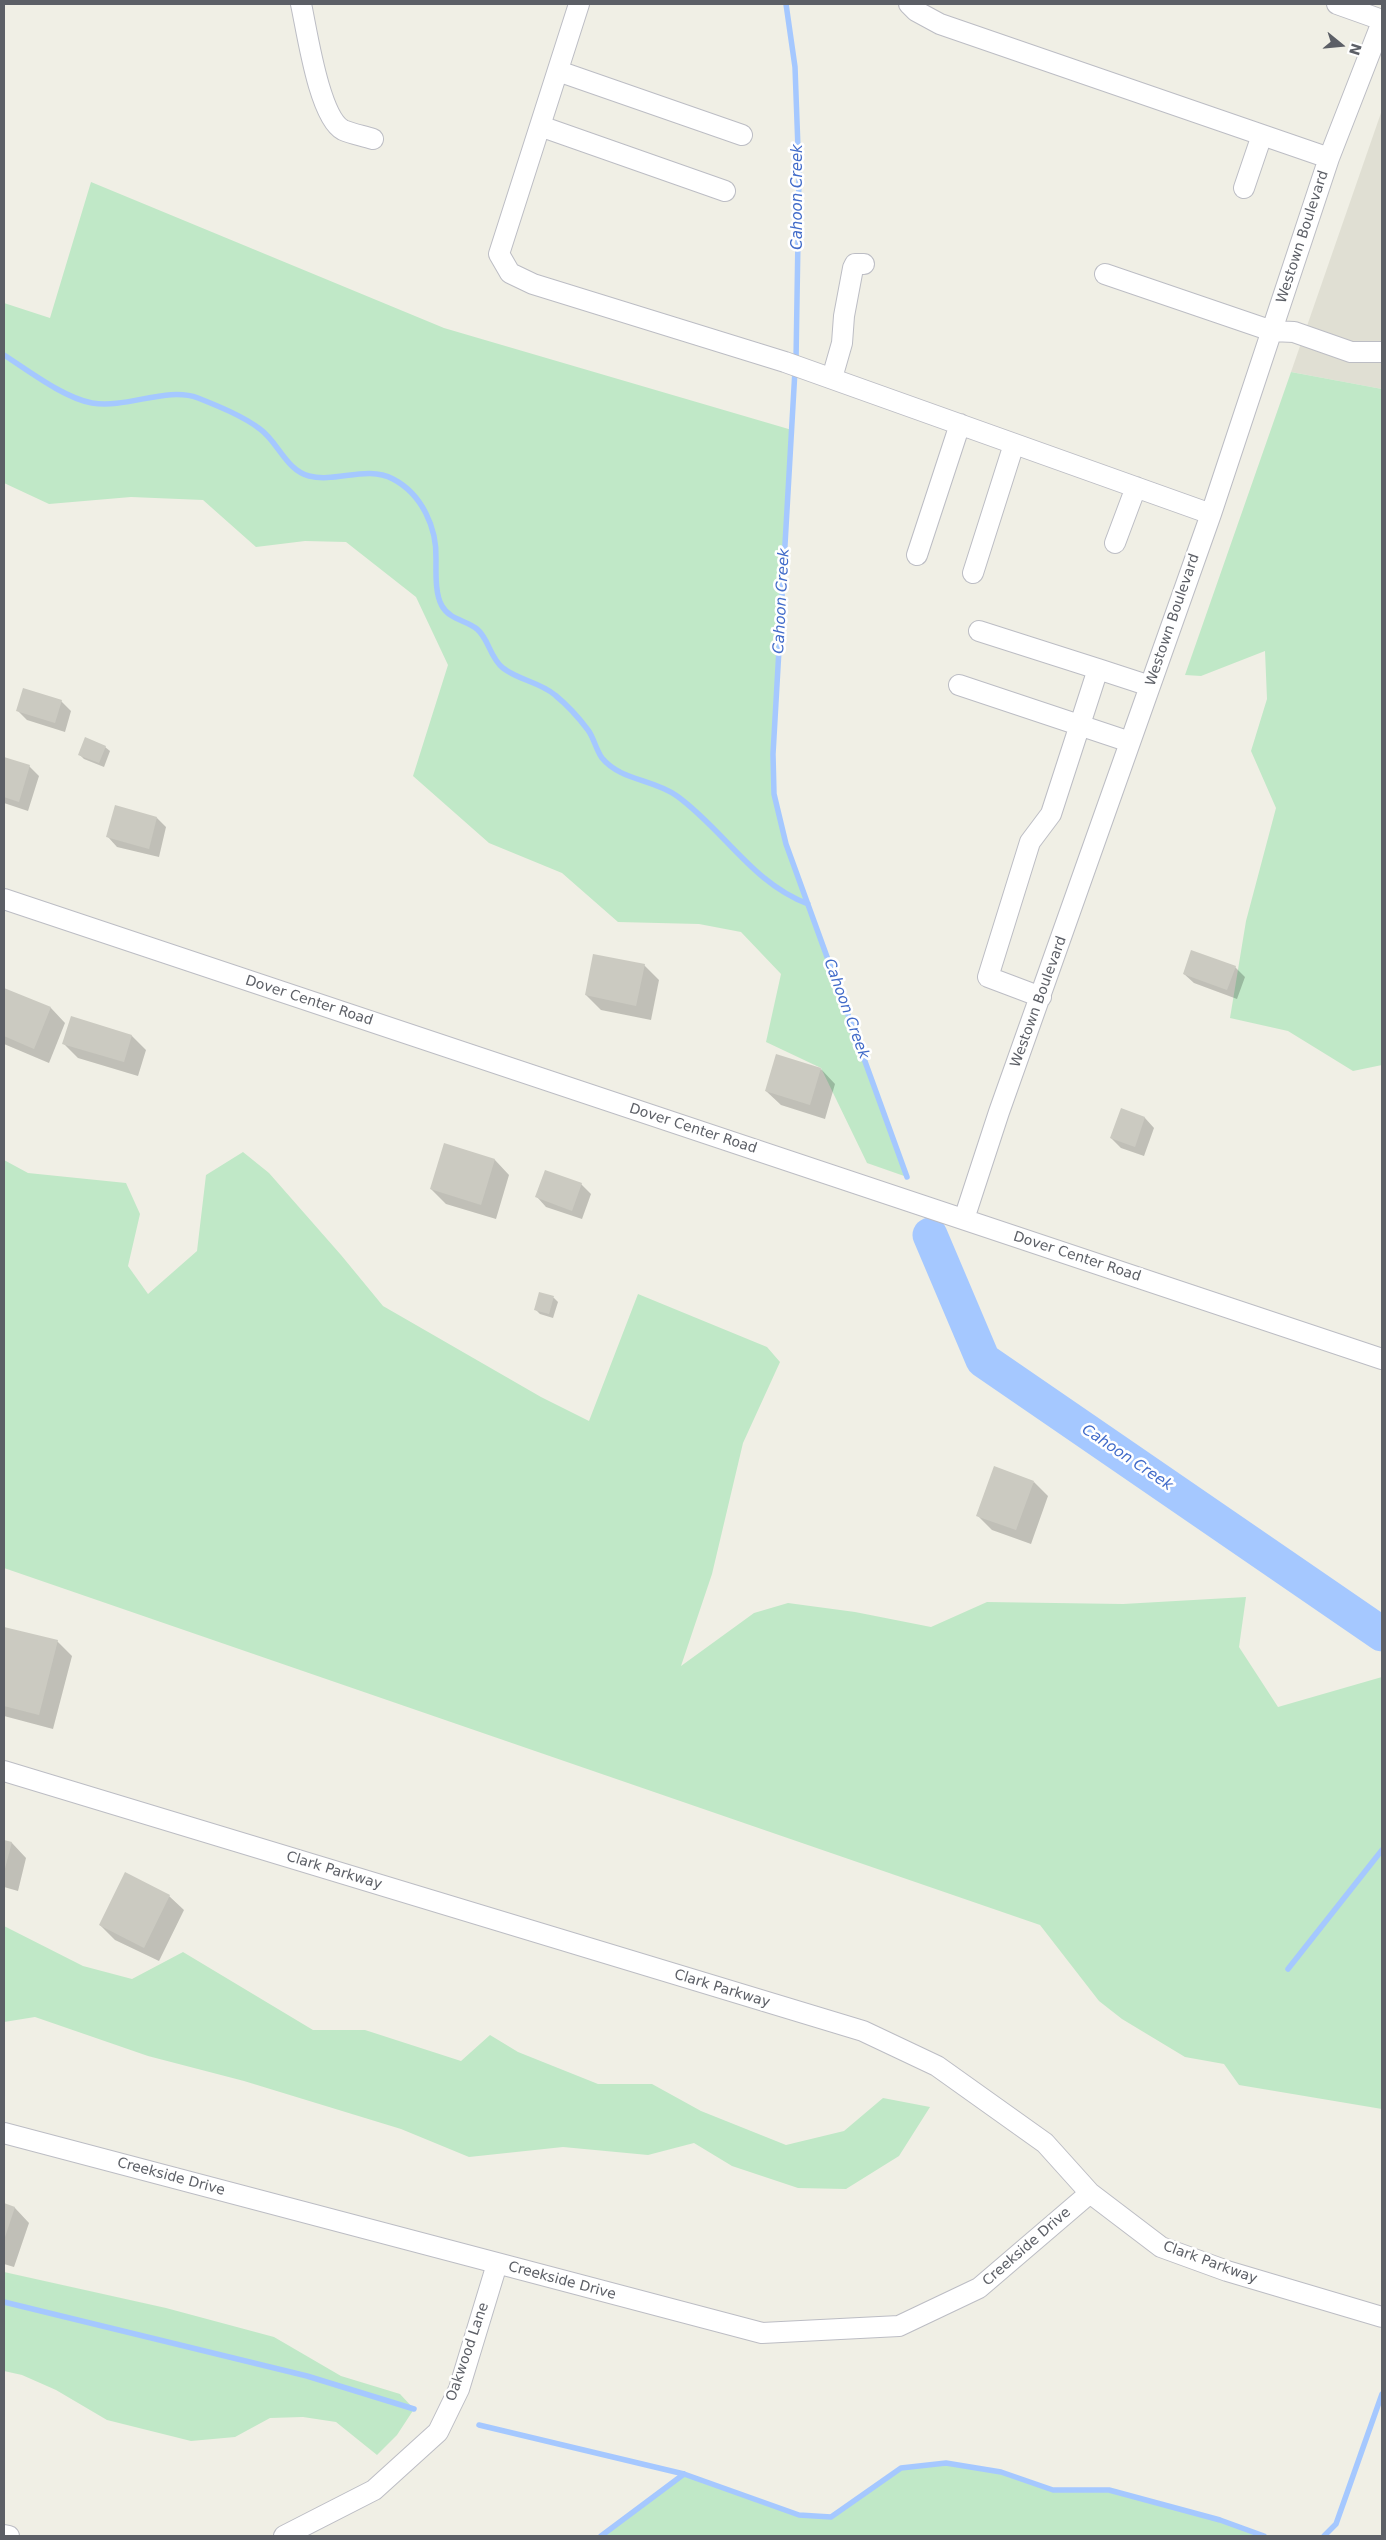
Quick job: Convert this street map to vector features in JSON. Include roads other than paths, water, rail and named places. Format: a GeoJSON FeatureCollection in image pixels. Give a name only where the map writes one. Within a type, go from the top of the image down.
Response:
{"type":"FeatureCollection","features":[{"type":"Feature","properties":{"kind":"street"},"geometry":{"type":"LineString","coordinates":[[301,4],[312,59],[328,114],[342,130],[373,139]]}},
{"type":"Feature","properties":{"kind":"street"},"geometry":{"type":"LineString","coordinates":[[579,4],[499,254],[510,273],[534,284],[785,362],[1211,514]]}},
{"type":"Feature","properties":{"kind":"street"},"geometry":{"type":"LineString","coordinates":[[909,4],[916,11],[940,24],[1329,158]]}},
{"type":"Feature","properties":{"kind":"street"},"geometry":{"type":"LineString","coordinates":[[1337,4],[1382,21]]}},
{"type":"Feature","properties":{"kind":"street","name":"Westown Boulevard"},"geometry":{"type":"LineString","coordinates":[[964,1219],[1211,514],[1329,158],[1382,21]]}},
{"type":"Feature","properties":{"kind":"street"},"geometry":{"type":"LineString","coordinates":[[558,71],[742,135]]}},
{"type":"Feature","properties":{"kind":"street"},"geometry":{"type":"LineString","coordinates":[[540,126],[725,191]]}},
{"type":"Feature","properties":{"kind":"street"},"geometry":{"type":"LineString","coordinates":[[1244,188],[1262,135]]}},
{"type":"Feature","properties":{"kind":"street"},"geometry":{"type":"LineString","coordinates":[[824,376],[842,343],[844,316],[853,268],[855,264],[864,264]]}},
{"type":"Feature","properties":{"kind":"street"},"geometry":{"type":"LineString","coordinates":[[1104,274],[1272,331],[1294,332],[1351,352],[1382,352]]}},
{"type":"Feature","properties":{"kind":"street"},"geometry":{"type":"LineString","coordinates":[[917,556],[960,424]]}},
{"type":"Feature","properties":{"kind":"street"},"geometry":{"type":"LineString","coordinates":[[972,573],[1014,444]]}},
{"type":"Feature","properties":{"kind":"street"},"geometry":{"type":"LineString","coordinates":[[1115,543],[1136,487]]}},
{"type":"Feature","properties":{"kind":"street"},"geometry":{"type":"LineString","coordinates":[[979,631],[1150,686]]}},
{"type":"Feature","properties":{"kind":"street"},"geometry":{"type":"LineString","coordinates":[[1041,997],[988,977],[1030,842],[1051,814],[1098,669]]}},
{"type":"Feature","properties":{"kind":"street"},"geometry":{"type":"LineString","coordinates":[[959,685],[1130,742]]}},
{"type":"Feature","properties":{"kind":"street","name":"Dover Center Road"},"geometry":{"type":"LineString","coordinates":[[4,900],[1382,1359]]}},
{"type":"Feature","properties":{"kind":"street","name":"Clark Parkway"},"geometry":{"type":"LineString","coordinates":[[4,1771],[864,2031],[944,2071],[1045,2143],[1090,2193],[1161,2247],[1227,2272],[1382,2317]]}},
{"type":"Feature","properties":{"kind":"street","name":"Creekside Drive"},"geometry":{"type":"LineString","coordinates":[[4,2133],[762,2333],[898,2326],[979,2288],[1090,2193]]}},
{"type":"Feature","properties":{"kind":"street","name":"Oakwood Lane"},"geometry":{"type":"LineString","coordinates":[[284,2536],[374,2490],[438,2432],[459,2389],[497,2264]]}},
{"type":"Feature","properties":{"kind":"street"},"geometry":{"type":"LineString","coordinates":[[4,2535],[10,2536]]}},
{"type":"Feature","properties":{"kind":"waterway","name":"Cahoon Creek"},"geometry":{"type":"LineString","coordinates":[[786,4],[795,67],[799,176],[796,361]]}},
{"type":"Feature","properties":{"kind":"waterway"},"geometry":{"type":"LineString","coordinates":[[4,355],[58,390],[92,403],[119,403],[173,395],[186,395],[198,398],[253,424],[272,441],[294,468],[309,476],[319,478],[373,474],[383,475],[403,485],[420,503],[430,524],[436,547],[437,590],[445,611],[477,629],[495,659],[503,668],[549,691],[564,703],[588,730],[600,755],[610,766],[628,776],[668,790],[677,796],[709,824],[754,870],[788,895],[808,904]]}},
{"type":"Feature","properties":{"kind":"waterway","name":"Cahoon Creek"},"geometry":{"type":"LineString","coordinates":[[795,370],[773,754],[774,794],[786,844],[907,1177]]}},
{"type":"Feature","properties":{"kind":"waterway","name":"Cahoon Creek"},"geometry":{"type":"LineString","coordinates":[[930,1235],[983,1360],[1382,1634]]}},
{"type":"Feature","properties":{"kind":"waterway"},"geometry":{"type":"LineString","coordinates":[[1288,1969],[1382,1850]]}},
{"type":"Feature","properties":{"kind":"waterway"},"geometry":{"type":"LineString","coordinates":[[4,2302],[307,2376],[414,2409]]}},
{"type":"Feature","properties":{"kind":"waterway"},"geometry":{"type":"LineString","coordinates":[[1324,2536],[1336,2524],[1382,2394]]}},
{"type":"Feature","properties":{"kind":"waterway"},"geometry":{"type":"LineString","coordinates":[[479,2425],[684,2474],[799,2515],[831,2517],[901,2468],[946,2463],[1001,2472],[1053,2490],[1109,2490],[1220,2520],[1264,2536]]}},
{"type":"Feature","properties":{"kind":"waterway"},"geometry":{"type":"LineString","coordinates":[[601,2536],[684,2474]]}}]}
